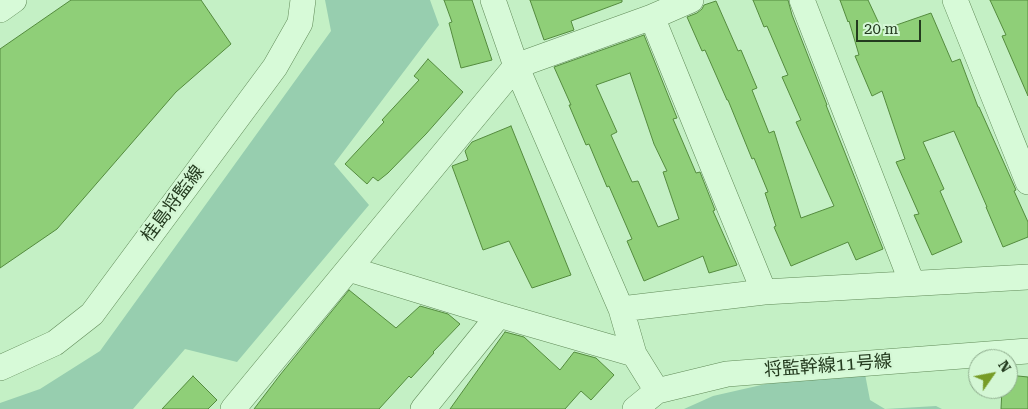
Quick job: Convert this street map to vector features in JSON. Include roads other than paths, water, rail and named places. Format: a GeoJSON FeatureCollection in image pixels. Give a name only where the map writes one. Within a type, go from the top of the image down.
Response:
{"type":"FeatureCollection","features":[{"type":"Feature","properties":{"kind":"street"},"geometry":{"type":"LineString","coordinates":[[0,10],[14,0]]}},
{"type":"Feature","properties":{"kind":"street","name":"桂島将監線"},"geometry":{"type":"LineString","coordinates":[[0,368],[55,344],[92,314],[274,67],[300,23],[303,0]]}},
{"type":"Feature","properties":{"kind":"street"},"geometry":{"type":"LineString","coordinates":[[492,0],[516,66],[621,309],[634,354],[657,391]]}},
{"type":"Feature","properties":{"kind":"street"},"geometry":{"type":"LineString","coordinates":[[233,409],[516,66],[652,17],[691,0]]}},
{"type":"Feature","properties":{"kind":"street"},"geometry":{"type":"LineString","coordinates":[[802,0],[912,283]]}},
{"type":"Feature","properties":{"kind":"street"},"geometry":{"type":"LineString","coordinates":[[955,0],[1028,182]]}},
{"type":"Feature","properties":{"kind":"street"},"geometry":{"type":"LineString","coordinates":[[652,17],[764,292]]}},
{"type":"Feature","properties":{"kind":"street"},"geometry":{"type":"LineString","coordinates":[[349,269],[634,354]]}},
{"type":"Feature","properties":{"kind":"street"},"geometry":{"type":"LineString","coordinates":[[621,309],[764,292],[1028,277]]}},
{"type":"Feature","properties":{"kind":"street"},"geometry":{"type":"LineString","coordinates":[[423,409],[498,315]]}},
{"type":"Feature","properties":{"kind":"street","name":"将監幹線11号線"},"geometry":{"type":"LineString","coordinates":[[635,409],[657,391],[727,374],[1028,350]]}}]}
